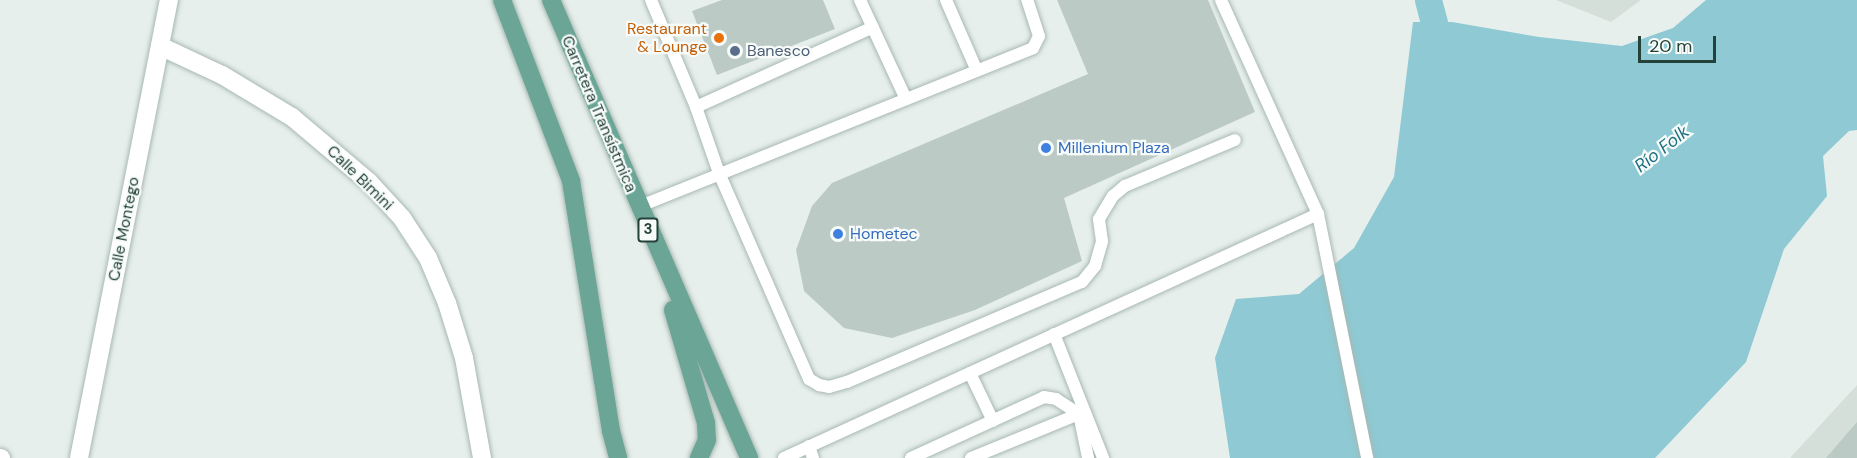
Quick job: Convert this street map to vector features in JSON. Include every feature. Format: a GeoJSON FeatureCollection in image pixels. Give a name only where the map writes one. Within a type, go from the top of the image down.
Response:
{"type":"FeatureCollection","features":[{"type":"Feature","properties":{"kind":"main road"},"geometry":{"type":"LineString","coordinates":[[502,0],[571,181],[611,431],[618,458]]}},
{"type":"Feature","properties":{"kind":"main road","name":"Carretera Transístmica"},"geometry":{"type":"LineString","coordinates":[[550,0],[652,240],[749,458]]}},
{"type":"Feature","properties":{"kind":"main road"},"geometry":{"type":"LineString","coordinates":[[652,240],[706,423],[707,440],[699,458]]}},
{"type":"Feature","properties":{"kind":"main road"},"geometry":{"type":"LineString","coordinates":[[611,431],[630,458]]}},
{"type":"Feature","properties":{"kind":"street","name":"Calle Montego"},"geometry":{"type":"LineString","coordinates":[[79,458],[169,0]]}},
{"type":"Feature","properties":{"kind":"street","name":"Calle Bimini"},"geometry":{"type":"LineString","coordinates":[[160,46],[222,75],[292,117],[369,182],[402,218],[428,258],[447,303],[464,358],[482,458]]}},
{"type":"Feature","properties":{"kind":"lane"},"geometry":{"type":"LineString","coordinates":[[651,0],[696,108],[719,173],[809,379],[819,385],[829,387],[847,382],[1082,282],[1095,266],[1102,241],[1100,219],[1113,196],[1125,186],[1235,140]]}},
{"type":"Feature","properties":{"kind":"lane"},"geometry":{"type":"LineString","coordinates":[[860,0],[906,99]]}},
{"type":"Feature","properties":{"kind":"lane"},"geometry":{"type":"LineString","coordinates":[[946,0],[977,71]]}},
{"type":"Feature","properties":{"kind":"lane"},"geometry":{"type":"LineString","coordinates":[[638,207],[1034,48],[1039,36],[1028,0]]}},
{"type":"Feature","properties":{"kind":"lane"},"geometry":{"type":"LineString","coordinates":[[1221,0],[1318,214],[1367,458]]}},
{"type":"Feature","properties":{"kind":"lane"},"geometry":{"type":"LineString","coordinates":[[696,108],[873,27]]}},
{"type":"Feature","properties":{"kind":"lane"},"geometry":{"type":"LineString","coordinates":[[784,458],[811,452],[970,373],[1318,214]]}},
{"type":"Feature","properties":{"kind":"lane"},"geometry":{"type":"LineString","coordinates":[[1054,334],[1102,458]]}},
{"type":"Feature","properties":{"kind":"lane"},"geometry":{"type":"LineString","coordinates":[[970,373],[993,420]]}},
{"type":"Feature","properties":{"kind":"lane"},"geometry":{"type":"LineString","coordinates":[[911,458],[1044,397],[1056,399],[1079,414],[1088,458]]}},
{"type":"Feature","properties":{"kind":"lane"},"geometry":{"type":"LineString","coordinates":[[971,458],[1079,414]]}},
{"type":"Feature","properties":{"kind":"shaded area"},"geometry":{"type":"Polygon","coordinates":[[[1556,0],[1641,0],[1611,22],[1556,0]]]}},
{"type":"Feature","properties":{"kind":"shaded area"},"geometry":{"type":"Polygon","coordinates":[[[1857,385],[1857,458],[1790,458],[1857,385]]]}},
{"type":"Feature","properties":{"kind":"water","name":"Río Folk"},"geometry":{"type":"Polygon","coordinates":[[[1706,0],[1857,0],[1857,130],[1849,131],[1823,156],[1827,196],[1784,249],[1746,362],[1655,458],[1230,458],[1215,358],[1236,299],[1299,294],[1354,248],[1394,177],[1413,22],[1452,22],[1539,37],[1622,46],[1673,28],[1706,0]]]}},
{"type":"Feature","properties":{"kind":"building"},"geometry":{"type":"Polygon","coordinates":[[[722,0],[823,0],[835,29],[717,75],[692,11],[722,0]]]}},
{"type":"Feature","properties":{"kind":"building","name":"Millenium Plaza"},"geometry":{"type":"Polygon","coordinates":[[[1057,0],[1208,0],[1255,112],[1064,198],[1082,261],[975,310],[892,338],[844,328],[804,291],[796,250],[812,206],[832,183],[1088,74],[1057,0]]]}},
{"type":"Feature","properties":{"kind":"building"},"geometry":{"type":"Polygon","coordinates":[[[1857,422],[1857,458],[1826,458],[1857,422]]]}},
{"type":"Feature","properties":{"kind":"waterway"},"geometry":{"type":"LineString","coordinates":[[1428,0],[1434,22]]}},
{"type":"Feature","properties":{"kind":"place","name":"Restaurant & Lounge"},"geometry":{"type":"Point","coordinates":[719,38]}},
{"type":"Feature","properties":{"kind":"place","name":"Banesco"},"geometry":{"type":"Point","coordinates":[735,51]}},
{"type":"Feature","properties":{"kind":"place","name":"Millenium Plaza"},"geometry":{"type":"Point","coordinates":[1046,148]}},
{"type":"Feature","properties":{"kind":"place","name":"Hometec"},"geometry":{"type":"Point","coordinates":[838,234]}}]}
